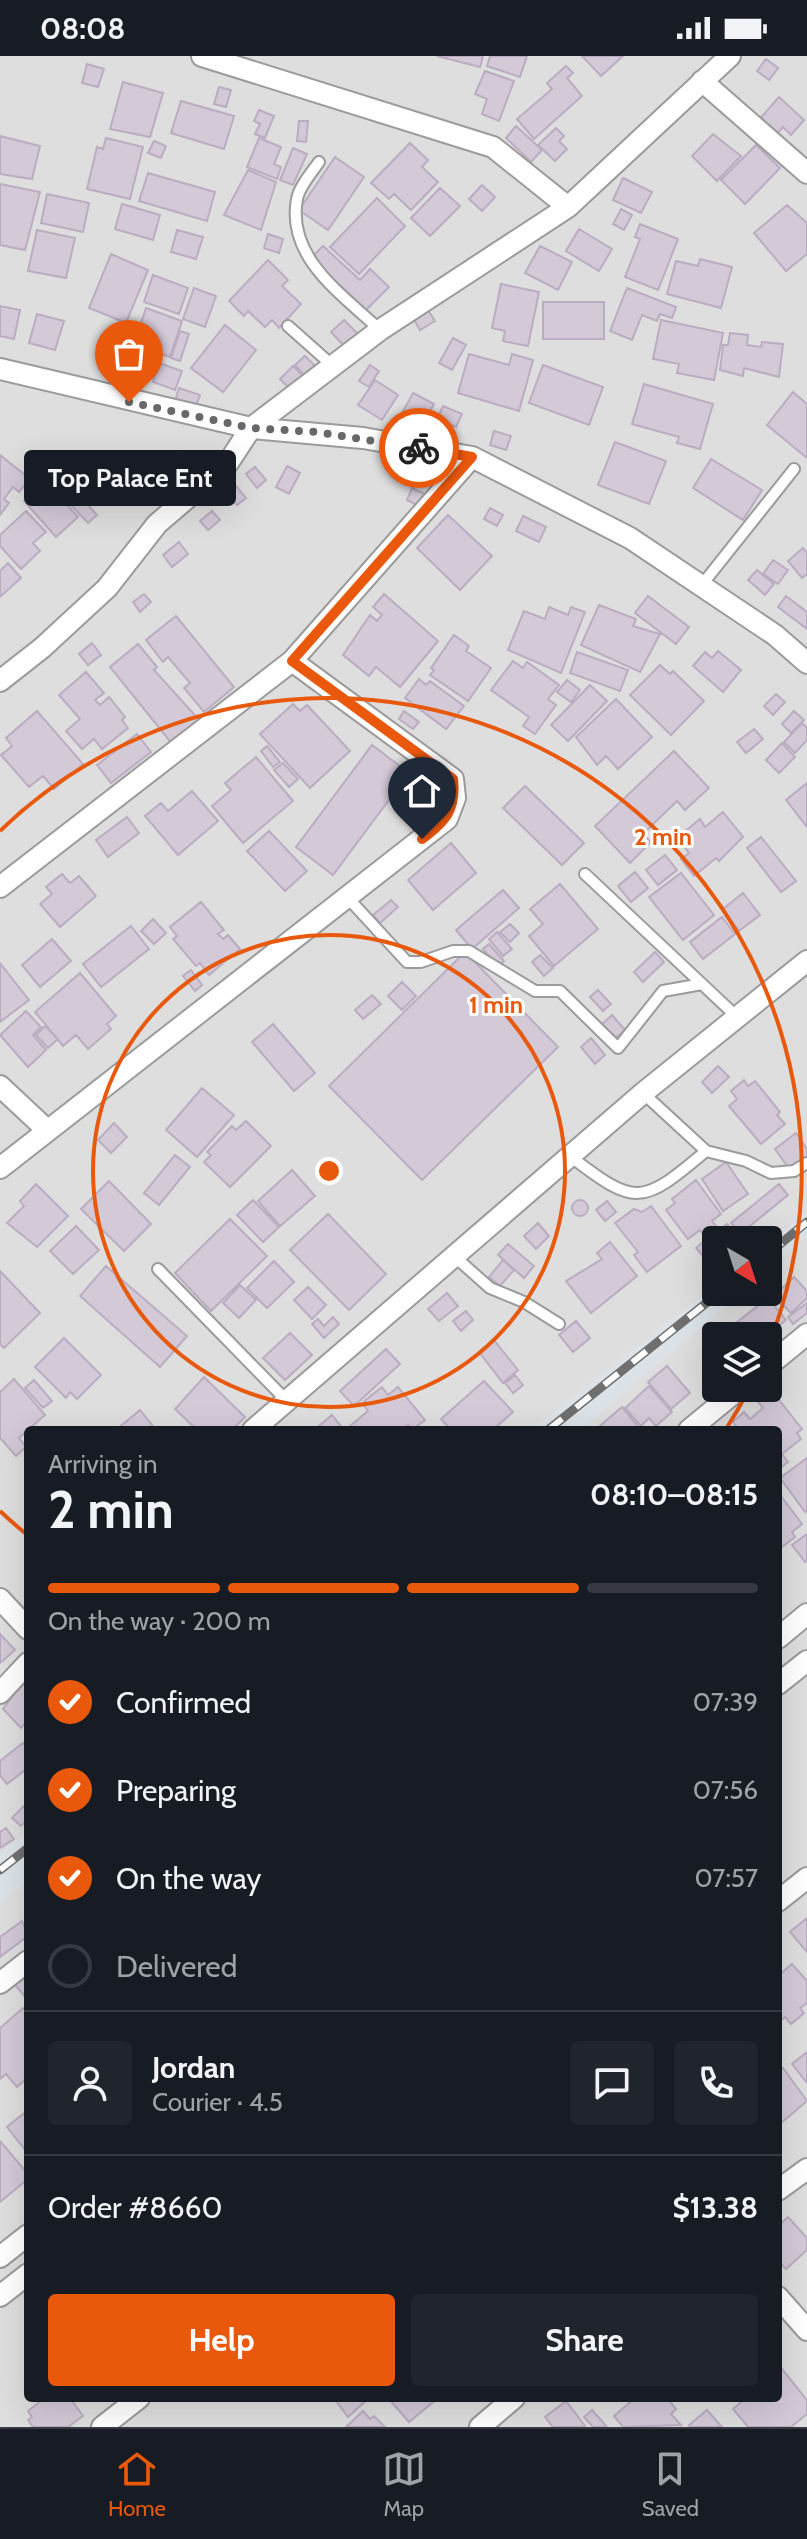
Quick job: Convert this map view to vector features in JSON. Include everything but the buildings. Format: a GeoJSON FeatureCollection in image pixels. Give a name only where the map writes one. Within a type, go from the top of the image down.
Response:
{"type":"FeatureCollection","features":[{"type":"Feature","properties":{"kind":"street"},"geometry":{"type":"LineString","coordinates":[[202,56],[493,147],[568,207]]}},
{"type":"Feature","properties":{"kind":"street"},"geometry":{"type":"LineString","coordinates":[[0,681],[42,648],[107,588],[157,524],[228,463],[251,428],[380,330],[568,207],[730,56]]}},
{"type":"Feature","properties":{"kind":"street"},"geometry":{"type":"LineString","coordinates":[[702,81],[807,173]]}},
{"type":"Feature","properties":{"kind":"street"},"geometry":{"type":"LineString","coordinates":[[0,369],[251,428],[363,438],[472,457],[630,538],[775,635],[807,663]]}},
{"type":"Feature","properties":{"kind":"street"},"geometry":{"type":"LineString","coordinates":[[0,887],[292,661],[472,457]]}},
{"type":"Feature","properties":{"kind":"street"},"geometry":{"type":"LineString","coordinates":[[0,1168],[447,819],[455,798],[453,779],[292,661]]}},
{"type":"Feature","properties":{"kind":"street"},"geometry":{"type":"LineString","coordinates":[[257,1426],[643,1093],[807,961]]}},
{"type":"Feature","properties":{"kind":"street"},"geometry":{"type":"LineString","coordinates":[[0,1086],[47,1130]]}},
{"type":"Feature","properties":{"kind":"street"},"geometry":{"type":"LineString","coordinates":[[782,1355],[807,1334]]}},
{"type":"Feature","properties":{"kind":"street"},"geometry":{"type":"LineString","coordinates":[[694,1426],[723,1402]]}},
{"type":"Feature","properties":{"kind":"street"},"geometry":{"type":"LineString","coordinates":[[0,1599],[24,1625]]}},
{"type":"Feature","properties":{"kind":"street"},"geometry":{"type":"LineString","coordinates":[[782,1635],[807,1614]]}},
{"type":"Feature","properties":{"kind":"street"},"geometry":{"type":"LineString","coordinates":[[782,1681],[807,1661]]}},
{"type":"Feature","properties":{"kind":"street"},"geometry":{"type":"LineString","coordinates":[[0,1693],[24,1667]]}},
{"type":"Feature","properties":{"kind":"street"},"geometry":{"type":"LineString","coordinates":[[782,1898],[807,1878]]}},
{"type":"Feature","properties":{"kind":"street"},"geometry":{"type":"LineString","coordinates":[[0,1983],[24,1964]]}},
{"type":"Feature","properties":{"kind":"street"},"geometry":{"type":"LineString","coordinates":[[782,2187],[807,2169]]}},
{"type":"Feature","properties":{"kind":"street"},"geometry":{"type":"LineString","coordinates":[[0,2257],[24,2238]]}},
{"type":"Feature","properties":{"kind":"street"},"geometry":{"type":"LineString","coordinates":[[0,2296],[24,2277]]}},
{"type":"Feature","properties":{"kind":"street"},"geometry":{"type":"LineString","coordinates":[[782,2302],[807,2330]]}},
{"type":"Feature","properties":{"kind":"street"},"geometry":{"type":"LineString","coordinates":[[102,2427],[134,2402]]}},
{"type":"Feature","properties":{"kind":"street"},"geometry":{"type":"LineString","coordinates":[[480,2427],[509,2402]]}},
{"type":"Feature","properties":{"kind":"lane"},"geometry":{"type":"LineString","coordinates":[[319,162],[297,197],[296,224],[301,243],[314,268],[380,330]]}},
{"type":"Feature","properties":{"kind":"lane"},"geometry":{"type":"LineString","coordinates":[[288,326],[333,366]]}},
{"type":"Feature","properties":{"kind":"lane"},"geometry":{"type":"LineString","coordinates":[[701,586],[794,469]]}},
{"type":"Feature","properties":{"kind":"lane"},"geometry":{"type":"LineString","coordinates":[[585,874],[736,1016]]}},
{"type":"Feature","properties":{"kind":"lane"},"geometry":{"type":"LineString","coordinates":[[347,897],[407,962],[421,962],[453,951],[469,951],[535,991],[560,991],[618,1048],[663,991],[702,984]]}},
{"type":"Feature","properties":{"kind":"lane"},"geometry":{"type":"LineString","coordinates":[[643,1093],[695,1145],[706,1151],[746,1161],[771,1173],[794,1171],[807,1163]]}},
{"type":"Feature","properties":{"kind":"lane"},"geometry":{"type":"LineString","coordinates":[[570,1156],[613,1189],[636,1193],[669,1182],[706,1151]]}},
{"type":"Feature","properties":{"kind":"lane"},"geometry":{"type":"LineString","coordinates":[[452,1255],[490,1288],[524,1302],[559,1324]]}},
{"type":"Feature","properties":{"kind":"lane"},"geometry":{"type":"LineString","coordinates":[[158,1269],[286,1400]]}},
{"type":"Feature","properties":{"kind":"shaded area"},"geometry":{"type":"Polygon","coordinates":[[[0,56],[807,56],[807,1213],[782,1233],[782,1226],[702,1226],[702,1296],[537,1426],[24,1426],[24,1834],[0,1854],[0,56]]]}},
{"type":"Feature","properties":{"kind":"shaded area"},"geometry":{"type":"Polygon","coordinates":[[[807,1213],[807,1235],[782,1256],[782,1233],[807,1213]]]}},
{"type":"Feature","properties":{"kind":"shaded area"},"geometry":{"type":"Polygon","coordinates":[[[807,1235],[807,2427],[0,2427],[0,1903],[24,1884],[24,2402],[782,2402],[782,1426],[585,1426],[702,1325],[702,1402],[782,1402],[782,1322],[706,1322],[725,1306],[782,1306],[782,1256],[807,1235]]]}},
{"type":"Feature","properties":{"kind":"shaded area"},"geometry":{"type":"Polygon","coordinates":[[[702,1296],[702,1306],[725,1306],[702,1322],[702,1325],[585,1426],[537,1426],[702,1296]]]}},
{"type":"Feature","properties":{"kind":"shaded area"},"geometry":{"type":"Polygon","coordinates":[[[24,1834],[24,1884],[0,1903],[0,1854],[24,1834]]]}},
{"type":"Feature","properties":{"kind":"railway"},"geometry":{"type":"LineString","coordinates":[[782,1243],[807,1222]]}},
{"type":"Feature","properties":{"kind":"railway"},"geometry":{"type":"LineString","coordinates":[[553,1426],[703,1306]]}},
{"type":"Feature","properties":{"kind":"railway"},"geometry":{"type":"LineString","coordinates":[[0,1870],[24,1851]]}},
{"type":"Feature","properties":{"kind":"way so far"},"geometry":{"type":"LineString","coordinates":[[129,402],[251,428],[316,432],[419,448]]}},
{"type":"Feature","properties":{"kind":"place","name":"Top Palace Ent"},"geometry":{"type":"Point","coordinates":[129,402]}},
{"type":"Feature","properties":{"kind":"route"},"geometry":{"type":"LineString","coordinates":[[419,448],[472,457],[304,642],[292,661],[453,779],[455,798],[447,819],[422,839]]}}]}
